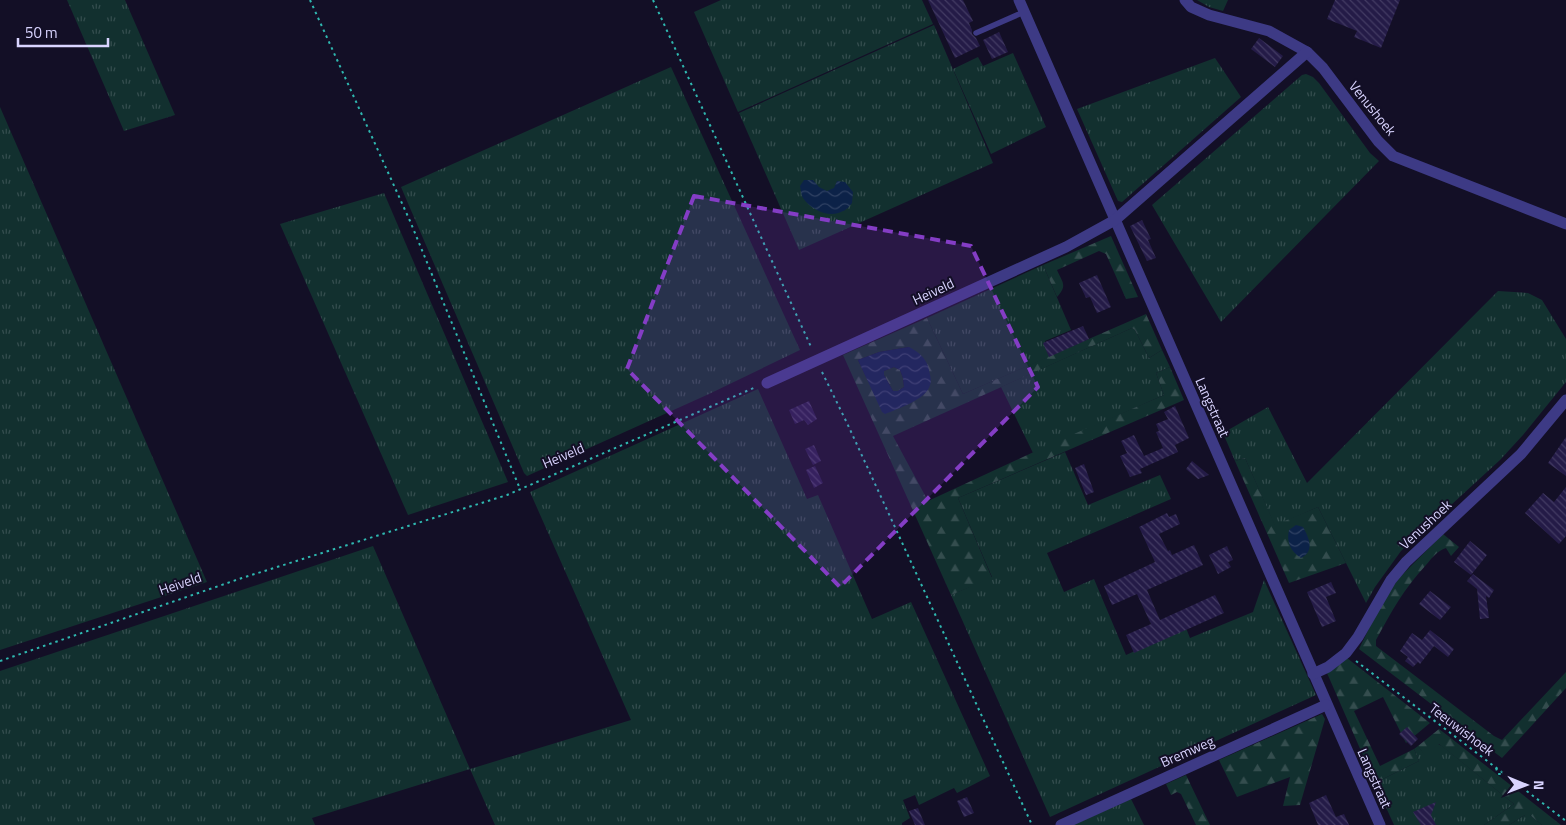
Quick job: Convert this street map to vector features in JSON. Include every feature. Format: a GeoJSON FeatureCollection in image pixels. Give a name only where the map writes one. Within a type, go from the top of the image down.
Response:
{"type":"FeatureCollection","features":[{"type":"Feature","properties":{"kind":"street","name":"Langstraat"},"geometry":{"type":"LineString","coordinates":[[1019,0],[1380,825]]}},
{"type":"Feature","properties":{"kind":"street","name":"Venushoek"},"geometry":{"type":"LineString","coordinates":[[1185,0],[1191,7],[1209,15],[1269,31],[1307,52],[1322,68],[1378,141],[1393,156],[1566,224]]}},
{"type":"Feature","properties":{"kind":"street"},"geometry":{"type":"LineString","coordinates":[[1115,220],[1307,52]]}},
{"type":"Feature","properties":{"kind":"street","name":"Heiveld"},"geometry":{"type":"LineString","coordinates":[[766,383],[1066,246],[1115,220]]}},
{"type":"Feature","properties":{"kind":"street","name":"Venushoek"},"geometry":{"type":"LineString","coordinates":[[1313,674],[1328,667],[1346,653],[1358,637],[1391,580],[1406,562],[1521,454],[1566,400]]}},
{"type":"Feature","properties":{"kind":"street","name":"Bremweg"},"geometry":{"type":"LineString","coordinates":[[1061,825],[1326,705]]}},
{"type":"Feature","properties":{"kind":"lane"},"geometry":{"type":"LineString","coordinates":[[976,33],[1024,12]]}},
{"type":"Feature","properties":{"kind":"path"},"geometry":{"type":"LineString","coordinates":[[310,0],[410,221],[520,489]]}},
{"type":"Feature","properties":{"kind":"path"},"geometry":{"type":"LineString","coordinates":[[653,0],[810,342],[815,362],[832,390],[1032,825]]}},
{"type":"Feature","properties":{"kind":"path","name":"Heiveld"},"geometry":{"type":"LineString","coordinates":[[0,661],[242,578],[520,489],[766,383]]}},
{"type":"Feature","properties":{"kind":"path","name":"Teeuwishoek"},"geometry":{"type":"LineString","coordinates":[[1346,653],[1566,821]]}},
{"type":"Feature","properties":{"kind":"highlighted area"},"geometry":{"type":"Polygon","coordinates":[[[694,196],[971,246],[1038,387],[840,587],[627,369],[694,196]]]}},
{"type":"Feature","properties":{"kind":"green space"},"geometry":{"type":"Polygon","coordinates":[[[67,0],[125,0],[175,115],[124,131],[67,0]]]}},
{"type":"Feature","properties":{"kind":"green space"},"geometry":{"type":"Polygon","coordinates":[[[721,0],[922,0],[933,24],[738,112],[694,12],[721,0]]]}},
{"type":"Feature","properties":{"kind":"green space"},"geometry":{"type":"Polygon","coordinates":[[[1197,0],[1228,0],[1223,11],[1209,7],[1197,0]]]}},
{"type":"Feature","properties":{"kind":"green space"},"geometry":{"type":"Polygon","coordinates":[[[934,25],[993,163],[799,250],[739,113],[934,25]]]}},
{"type":"Feature","properties":{"kind":"green space"},"geometry":{"type":"Polygon","coordinates":[[[1013,53],[1046,127],[991,154],[953,69],[978,57],[983,66],[1013,53]]]}},
{"type":"Feature","properties":{"kind":"green space"},"geometry":{"type":"Polygon","coordinates":[[[1215,58],[1241,97],[1122,202],[1118,201],[1077,109],[1215,58]]]}},
{"type":"Feature","properties":{"kind":"green space"},"geometry":{"type":"Polygon","coordinates":[[[671,67],[800,350],[709,394],[527,476],[524,473],[401,187],[671,67]]]}},
{"type":"Feature","properties":{"kind":"green space"},"geometry":{"type":"Polygon","coordinates":[[[1306,74],[1313,77],[1319,83],[1370,153],[1379,161],[1221,322],[1152,205],[1302,75],[1306,74]]]}},
{"type":"Feature","properties":{"kind":"green space"},"geometry":{"type":"Polygon","coordinates":[[[0,107],[207,582],[0,650],[0,107]]]}},
{"type":"Feature","properties":{"kind":"green space"},"geometry":{"type":"Polygon","coordinates":[[[384,193],[508,482],[408,515],[280,224],[384,193]]]}},
{"type":"Feature","properties":{"kind":"green space"},"geometry":{"type":"Polygon","coordinates":[[[1111,236],[1138,297],[1126,299],[1106,254],[1099,251],[1057,270],[1063,286],[1057,297],[1043,265],[1111,236]]]}},
{"type":"Feature","properties":{"kind":"green space"},"geometry":{"type":"Polygon","coordinates":[[[1043,265],[1071,330],[1045,341],[1051,356],[963,394],[927,318],[1043,265]]]}},
{"type":"Feature","properties":{"kind":"green space"},"geometry":{"type":"Polygon","coordinates":[[[1498,291],[1528,293],[1542,300],[1566,339],[1566,382],[1500,460],[1401,551],[1366,603],[1318,507],[1275,526],[1245,458],[1235,461],[1223,433],[1268,407],[1307,483],[1498,291]]]}},
{"type":"Feature","properties":{"kind":"green space"},"geometry":{"type":"Polygon","coordinates":[[[1146,314],[1162,350],[1149,358],[1135,330],[1132,328],[893,436],[928,501],[1053,443],[1164,395],[1156,373],[1170,367],[1184,400],[958,498],[992,578],[951,595],[843,355],[927,318],[963,394],[1146,314]],[[909,347],[879,352],[858,360],[868,381],[911,403],[909,347]]]}},
{"type":"Feature","properties":{"kind":"green space"},"geometry":{"type":"Polygon","coordinates":[[[1132,328],[1135,330],[1149,358],[1162,350],[1170,367],[1156,373],[1164,395],[1033,453],[1001,387],[1132,328]]]}},
{"type":"Feature","properties":{"kind":"green space"},"geometry":{"type":"Polygon","coordinates":[[[894,367],[900,370],[903,378],[904,387],[898,391],[893,391],[884,375],[884,371],[894,367]]]}},
{"type":"Feature","properties":{"kind":"green space"},"geometry":{"type":"Polygon","coordinates":[[[758,389],[807,499],[818,495],[872,619],[911,602],[990,776],[957,793],[954,788],[919,805],[915,795],[903,800],[910,818],[902,823],[902,825],[495,825],[470,769],[631,720],[530,492],[758,389]]]}},
{"type":"Feature","properties":{"kind":"green space"},"geometry":{"type":"Polygon","coordinates":[[[1065,452],[1088,505],[1160,475],[1171,499],[1047,553],[1064,592],[1094,579],[1126,655],[1186,628],[1190,638],[1253,612],[1264,580],[1316,695],[1050,817],[951,595],[992,577],[958,498],[1065,452]]]}},
{"type":"Feature","properties":{"kind":"green space"},"geometry":{"type":"Polygon","coordinates":[[[1245,458],[1275,525],[1318,507],[1346,563],[1289,583],[1235,461],[1245,458]]]}},
{"type":"Feature","properties":{"kind":"green space"},"geometry":{"type":"Polygon","coordinates":[[[1443,534],[1459,547],[1451,556],[1446,548],[1440,551],[1418,574],[1393,610],[1376,640],[1376,646],[1494,736],[1502,740],[1566,672],[1566,688],[1502,758],[1359,649],[1383,600],[1400,577],[1443,534]]]}},
{"type":"Feature","properties":{"kind":"green space"},"geometry":{"type":"Polygon","coordinates":[[[373,546],[470,769],[312,818],[315,825],[0,825],[0,671],[373,546]]]}},
{"type":"Feature","properties":{"kind":"green space"},"geometry":{"type":"Polygon","coordinates":[[[1347,658],[1430,723],[1406,743],[1383,697],[1354,711],[1380,766],[1414,749],[1419,761],[1375,783],[1327,673],[1347,658]]]}},
{"type":"Feature","properties":{"kind":"green space"},"geometry":{"type":"Polygon","coordinates":[[[1322,714],[1325,719],[1300,805],[1283,806],[1290,777],[1237,797],[1219,760],[1322,714]]]}},
{"type":"Feature","properties":{"kind":"green space"},"geometry":{"type":"Polygon","coordinates":[[[1439,729],[1561,825],[1542,825],[1530,815],[1525,815],[1509,825],[1484,825],[1514,804],[1439,744],[1425,756],[1418,746],[1439,729]]]}},
{"type":"Feature","properties":{"kind":"green space"},"geometry":{"type":"Polygon","coordinates":[[[1438,744],[1514,804],[1484,825],[1394,825],[1375,783],[1419,761],[1414,749],[1418,746],[1425,755],[1438,744]]]}},
{"type":"Feature","properties":{"kind":"green space"},"geometry":{"type":"Polygon","coordinates":[[[1186,775],[1210,825],[1196,825],[1181,794],[1177,792],[1171,795],[1166,784],[1186,775]]]}},
{"type":"Feature","properties":{"kind":"green space"},"geometry":{"type":"Polygon","coordinates":[[[1131,799],[1144,825],[1073,825],[1131,799]]]}},
{"type":"Feature","properties":{"kind":"green space"},"geometry":{"type":"Polygon","coordinates":[[[1525,815],[1530,815],[1542,825],[1509,825],[1525,815]]]}},
{"type":"Feature","properties":{"kind":"water"},"geometry":{"type":"Polygon","coordinates":[[[804,180],[813,180],[819,187],[827,191],[834,188],[837,181],[845,182],[853,192],[852,203],[846,210],[838,213],[827,214],[821,212],[802,197],[800,186],[804,180]]]}},
{"type":"Feature","properties":{"kind":"water"},"geometry":{"type":"Polygon","coordinates":[[[909,347],[924,359],[928,366],[931,380],[928,390],[918,399],[885,414],[882,412],[858,360],[879,352],[909,347]],[[894,367],[884,371],[884,375],[893,391],[898,391],[904,387],[900,370],[894,367]]]}},
{"type":"Feature","properties":{"kind":"water"},"geometry":{"type":"Polygon","coordinates":[[[1296,525],[1303,527],[1310,544],[1308,552],[1301,558],[1294,553],[1288,539],[1289,530],[1296,525]]]}},
{"type":"Feature","properties":{"kind":"building"},"geometry":{"type":"Polygon","coordinates":[[[928,0],[963,0],[973,21],[969,23],[972,34],[980,46],[955,58],[928,0]]]}},
{"type":"Feature","properties":{"kind":"building"},"geometry":{"type":"Polygon","coordinates":[[[1335,0],[1400,0],[1381,48],[1354,37],[1357,31],[1327,19],[1335,0]]]}},
{"type":"Feature","properties":{"kind":"building"},"geometry":{"type":"Polygon","coordinates":[[[999,32],[1008,52],[992,59],[983,40],[999,32]]]}},
{"type":"Feature","properties":{"kind":"building"},"geometry":{"type":"Polygon","coordinates":[[[1259,38],[1283,56],[1275,67],[1251,49],[1259,38]]]}},
{"type":"Feature","properties":{"kind":"building"},"geometry":{"type":"Polygon","coordinates":[[[1142,220],[1151,239],[1148,240],[1156,258],[1147,261],[1130,226],[1142,220]]]}},
{"type":"Feature","properties":{"kind":"building"},"geometry":{"type":"Polygon","coordinates":[[[1097,275],[1111,307],[1097,313],[1090,297],[1086,298],[1079,283],[1097,275]]]}},
{"type":"Feature","properties":{"kind":"building"},"geometry":{"type":"Polygon","coordinates":[[[1083,326],[1089,339],[1049,357],[1043,343],[1083,326]]]}},
{"type":"Feature","properties":{"kind":"building"},"geometry":{"type":"Polygon","coordinates":[[[809,401],[817,419],[808,425],[804,420],[795,424],[789,410],[809,401]]]}},
{"type":"Feature","properties":{"kind":"building"},"geometry":{"type":"Polygon","coordinates":[[[1175,406],[1189,438],[1175,445],[1178,452],[1140,469],[1142,473],[1130,477],[1120,456],[1127,453],[1121,441],[1134,435],[1144,456],[1163,448],[1156,432],[1159,431],[1156,424],[1168,419],[1164,412],[1175,406]]]}},
{"type":"Feature","properties":{"kind":"building"},"geometry":{"type":"Polygon","coordinates":[[[1566,437],[1566,476],[1548,463],[1566,437]]]}},
{"type":"Feature","properties":{"kind":"building"},"geometry":{"type":"Polygon","coordinates":[[[814,445],[821,461],[813,465],[805,449],[814,445]]]}},
{"type":"Feature","properties":{"kind":"building"},"geometry":{"type":"Polygon","coordinates":[[[1192,461],[1209,475],[1198,479],[1186,469],[1192,461]]]}},
{"type":"Feature","properties":{"kind":"building"},"geometry":{"type":"Polygon","coordinates":[[[1084,464],[1094,492],[1086,495],[1075,468],[1084,464]]]}},
{"type":"Feature","properties":{"kind":"building"},"geometry":{"type":"Polygon","coordinates":[[[815,466],[823,483],[814,488],[806,470],[815,466]]]}},
{"type":"Feature","properties":{"kind":"building"},"geometry":{"type":"Polygon","coordinates":[[[1566,487],[1566,536],[1559,544],[1525,513],[1543,493],[1554,502],[1566,487]]]}},
{"type":"Feature","properties":{"kind":"building"},"geometry":{"type":"Polygon","coordinates":[[[1167,513],[1169,517],[1176,514],[1180,524],[1159,534],[1168,551],[1170,550],[1172,555],[1194,545],[1203,565],[1147,590],[1160,620],[1215,595],[1224,613],[1134,653],[1126,635],[1151,624],[1137,594],[1112,605],[1104,586],[1155,562],[1139,527],[1167,513]]]}},
{"type":"Feature","properties":{"kind":"building"},"geometry":{"type":"Polygon","coordinates":[[[1470,541],[1487,555],[1471,575],[1454,562],[1470,541]]]}},
{"type":"Feature","properties":{"kind":"building"},"geometry":{"type":"Polygon","coordinates":[[[1227,546],[1233,560],[1228,562],[1231,567],[1218,574],[1209,555],[1227,546]]]}},
{"type":"Feature","properties":{"kind":"building"},"geometry":{"type":"Polygon","coordinates":[[[1473,574],[1494,590],[1489,598],[1486,596],[1489,618],[1480,619],[1477,589],[1467,581],[1473,574]]]}},
{"type":"Feature","properties":{"kind":"building"},"geometry":{"type":"Polygon","coordinates":[[[1331,582],[1336,593],[1326,597],[1336,621],[1322,627],[1307,592],[1331,582]]]}},
{"type":"Feature","properties":{"kind":"building"},"geometry":{"type":"Polygon","coordinates":[[[1430,591],[1451,607],[1440,620],[1419,604],[1430,591]]]}},
{"type":"Feature","properties":{"kind":"building"},"geometry":{"type":"Polygon","coordinates":[[[1430,630],[1454,649],[1448,657],[1434,646],[1420,664],[1418,662],[1413,667],[1405,661],[1408,657],[1400,651],[1412,633],[1422,640],[1430,630]]]}},
{"type":"Feature","properties":{"kind":"building"},"geometry":{"type":"Polygon","coordinates":[[[1407,727],[1418,739],[1411,746],[1399,734],[1407,727]]]}},
{"type":"Feature","properties":{"kind":"building"},"geometry":{"type":"Polygon","coordinates":[[[1326,795],[1336,817],[1344,814],[1349,825],[1318,825],[1309,803],[1326,795]]]}},
{"type":"Feature","properties":{"kind":"building"},"geometry":{"type":"Polygon","coordinates":[[[967,797],[974,813],[964,817],[957,801],[967,797]]]}},
{"type":"Feature","properties":{"kind":"building"},"geometry":{"type":"Polygon","coordinates":[[[1436,802],[1431,815],[1436,825],[1421,825],[1413,812],[1436,802]]]}},
{"type":"Feature","properties":{"kind":"building"},"geometry":{"type":"Polygon","coordinates":[[[918,808],[925,825],[915,825],[909,811],[918,808]]]}}]}
